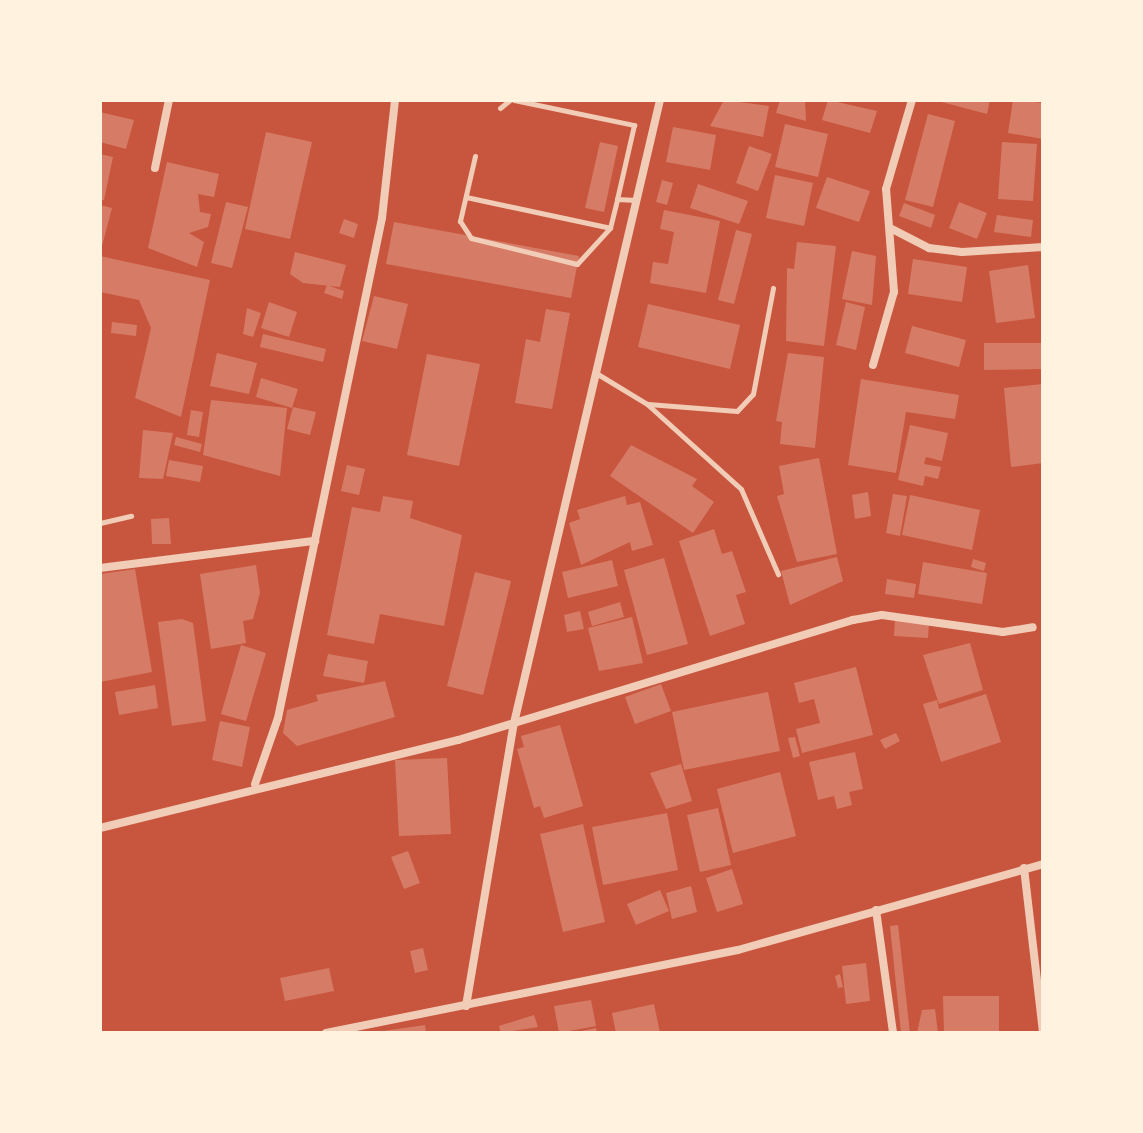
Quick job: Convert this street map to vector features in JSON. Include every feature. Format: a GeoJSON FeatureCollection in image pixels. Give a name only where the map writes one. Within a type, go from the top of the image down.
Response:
{"type":"FeatureCollection","features":[{"type":"Feature","properties":{"kind":"street"},"geometry":{"type":"LineString","coordinates":[[155,168],[169,100]]}},
{"type":"Feature","properties":{"kind":"street"},"geometry":{"type":"LineString","coordinates":[[255,784],[278,718],[382,218],[395,100]]}},
{"type":"Feature","properties":{"kind":"street"},"geometry":{"type":"LineString","coordinates":[[466,1006],[514,723],[660,100]]}},
{"type":"Feature","properties":{"kind":"street"},"geometry":{"type":"LineString","coordinates":[[873,365],[894,292],[892,229],[886,189],[912,100]]}},
{"type":"Feature","properties":{"kind":"street"},"geometry":{"type":"LineString","coordinates":[[892,229],[929,248],[962,252],[1043,247]]}},
{"type":"Feature","properties":{"kind":"street"},"geometry":{"type":"LineString","coordinates":[[100,568],[315,541]]}},
{"type":"Feature","properties":{"kind":"street"},"geometry":{"type":"LineString","coordinates":[[100,828],[255,784],[514,723],[853,620],[892,615],[1003,632],[1033,627]]}},
{"type":"Feature","properties":{"kind":"street"},"geometry":{"type":"LineString","coordinates":[[326,1033],[738,950],[1043,864]]}},
{"type":"Feature","properties":{"kind":"street"},"geometry":{"type":"LineString","coordinates":[[1024,868],[1043,1033]]}},
{"type":"Feature","properties":{"kind":"street"},"geometry":{"type":"LineString","coordinates":[[876,910],[893,1033]]}},
{"type":"Feature","properties":{"kind":"lane"},"geometry":{"type":"LineString","coordinates":[[475,156],[460,221],[471,238],[577,264],[610,228],[634,125],[512,100],[500,108]]}},
{"type":"Feature","properties":{"kind":"lane"},"geometry":{"type":"LineString","coordinates":[[466,197],[610,228]]}},
{"type":"Feature","properties":{"kind":"lane"},"geometry":{"type":"LineString","coordinates":[[617,199],[637,200]]}},
{"type":"Feature","properties":{"kind":"lane"},"geometry":{"type":"LineString","coordinates":[[647,404],[737,411],[753,394],[773,288]]}},
{"type":"Feature","properties":{"kind":"lane"},"geometry":{"type":"LineString","coordinates":[[596,373],[647,404],[741,489],[778,574]]}},
{"type":"Feature","properties":{"kind":"lane"},"geometry":{"type":"LineString","coordinates":[[100,523],[131,516]]}},
{"type":"Feature","properties":{"kind":"building"},"geometry":{"type":"Polygon","coordinates":[[[724,100],[769,106],[763,137],[710,126],[724,100]]]}},
{"type":"Feature","properties":{"kind":"building"},"geometry":{"type":"Polygon","coordinates":[[[780,100],[805,100],[806,121],[776,113],[780,100]]]}},
{"type":"Feature","properties":{"kind":"building"},"geometry":{"type":"Polygon","coordinates":[[[828,100],[877,111],[870,133],[822,120],[828,100]]]}},
{"type":"Feature","properties":{"kind":"building"},"geometry":{"type":"Polygon","coordinates":[[[934,100],[990,100],[987,114],[934,100]]]}},
{"type":"Feature","properties":{"kind":"building"},"geometry":{"type":"Polygon","coordinates":[[[1013,100],[1043,103],[1043,139],[1008,133],[1013,100]]]}},
{"type":"Feature","properties":{"kind":"building"},"geometry":{"type":"Polygon","coordinates":[[[100,112],[134,120],[126,149],[100,142],[100,112]]]}},
{"type":"Feature","properties":{"kind":"building"},"geometry":{"type":"Polygon","coordinates":[[[928,114],[955,121],[933,207],[905,200],[928,114]]]}},
{"type":"Feature","properties":{"kind":"building"},"geometry":{"type":"Polygon","coordinates":[[[785,124],[828,134],[818,177],[775,167],[785,124]]]}},
{"type":"Feature","properties":{"kind":"building"},"geometry":{"type":"Polygon","coordinates":[[[673,127],[716,135],[710,170],[666,162],[673,127]]]}},
{"type":"Feature","properties":{"kind":"building"},"geometry":{"type":"Polygon","coordinates":[[[266,132],[312,142],[290,239],[245,229],[266,132]]]}},
{"type":"Feature","properties":{"kind":"building"},"geometry":{"type":"Polygon","coordinates":[[[600,142],[618,146],[604,212],[585,208],[600,142]]]}},
{"type":"Feature","properties":{"kind":"building"},"geometry":{"type":"Polygon","coordinates":[[[1002,142],[1037,144],[1033,201],[998,199],[1002,142]]]}},
{"type":"Feature","properties":{"kind":"building"},"geometry":{"type":"Polygon","coordinates":[[[749,146],[772,154],[758,191],[736,183],[749,146]]]}},
{"type":"Feature","properties":{"kind":"building"},"geometry":{"type":"Polygon","coordinates":[[[100,154],[113,157],[104,200],[100,200],[100,154]]]}},
{"type":"Feature","properties":{"kind":"building"},"geometry":{"type":"Polygon","coordinates":[[[167,162],[219,174],[214,197],[198,194],[200,212],[211,214],[208,227],[189,233],[204,242],[197,267],[148,248],[167,162]]]}},
{"type":"Feature","properties":{"kind":"building"},"geometry":{"type":"Polygon","coordinates":[[[775,175],[813,183],[804,226],[766,218],[775,175]]]}},
{"type":"Feature","properties":{"kind":"building"},"geometry":{"type":"Polygon","coordinates":[[[827,177],[870,191],[859,222],[816,208],[827,177]]]}},
{"type":"Feature","properties":{"kind":"building"},"geometry":{"type":"Polygon","coordinates":[[[662,180],[673,183],[667,205],[656,202],[662,180]]]}},
{"type":"Feature","properties":{"kind":"building"},"geometry":{"type":"Polygon","coordinates":[[[698,184],[748,201],[739,224],[690,208],[698,184]]]}},
{"type":"Feature","properties":{"kind":"building"},"geometry":{"type":"Polygon","coordinates":[[[226,202],[248,207],[232,268],[211,263],[226,202]]]}},
{"type":"Feature","properties":{"kind":"building"},"geometry":{"type":"Polygon","coordinates":[[[959,202],[987,213],[977,239],[949,228],[959,202]]]}},
{"type":"Feature","properties":{"kind":"building"},"geometry":{"type":"Polygon","coordinates":[[[904,203],[935,215],[931,228],[899,216],[904,203]]]}},
{"type":"Feature","properties":{"kind":"building"},"geometry":{"type":"Polygon","coordinates":[[[100,205],[112,208],[101,250],[100,249],[100,205]]]}},
{"type":"Feature","properties":{"kind":"building"},"geometry":{"type":"Polygon","coordinates":[[[664,210],[720,221],[706,293],[650,283],[653,262],[668,264],[674,232],[660,229],[664,210]]]}},
{"type":"Feature","properties":{"kind":"building"},"geometry":{"type":"Polygon","coordinates":[[[997,215],[1033,220],[1031,237],[994,232],[997,215]]]}},
{"type":"Feature","properties":{"kind":"building"},"geometry":{"type":"Polygon","coordinates":[[[344,219],[358,224],[354,238],[339,233],[344,219]]]}},
{"type":"Feature","properties":{"kind":"building"},"geometry":{"type":"Polygon","coordinates":[[[394,222],[579,256],[571,298],[386,264],[394,222]]]}},
{"type":"Feature","properties":{"kind":"building"},"geometry":{"type":"Polygon","coordinates":[[[736,230],[752,234],[734,304],[718,300],[736,230]]]}},
{"type":"Feature","properties":{"kind":"building"},"geometry":{"type":"Polygon","coordinates":[[[797,242],[836,246],[824,346],[786,341],[787,268],[794,269],[797,242]]]}},
{"type":"Feature","properties":{"kind":"building"},"geometry":{"type":"Polygon","coordinates":[[[852,251],[876,256],[872,305],[842,299],[852,251]]]}},
{"type":"Feature","properties":{"kind":"building"},"geometry":{"type":"Polygon","coordinates":[[[295,252],[346,265],[340,287],[303,283],[290,274],[295,252]]]}},
{"type":"Feature","properties":{"kind":"building"},"geometry":{"type":"Polygon","coordinates":[[[100,256],[210,280],[181,417],[135,398],[151,328],[139,300],[100,292],[100,256]]]}},
{"type":"Feature","properties":{"kind":"building"},"geometry":{"type":"Polygon","coordinates":[[[913,259],[967,267],[962,302],[908,294],[913,259]]]}},
{"type":"Feature","properties":{"kind":"building"},"geometry":{"type":"Polygon","coordinates":[[[1028,265],[1035,318],[996,323],[989,271],[1028,265]]]}},
{"type":"Feature","properties":{"kind":"building"},"geometry":{"type":"Polygon","coordinates":[[[327,285],[344,291],[342,299],[324,293],[327,285]]]}},
{"type":"Feature","properties":{"kind":"building"},"geometry":{"type":"Polygon","coordinates":[[[374,296],[408,304],[397,349],[362,341],[374,296]]]}},
{"type":"Feature","properties":{"kind":"building"},"geometry":{"type":"Polygon","coordinates":[[[269,302],[297,312],[289,337],[261,328],[269,302]]]}},
{"type":"Feature","properties":{"kind":"building"},"geometry":{"type":"Polygon","coordinates":[[[846,302],[865,307],[856,350],[836,345],[846,302]]]}},
{"type":"Feature","properties":{"kind":"building"},"geometry":{"type":"Polygon","coordinates":[[[648,304],[740,325],[730,369],[638,347],[648,304]]]}},
{"type":"Feature","properties":{"kind":"building"},"geometry":{"type":"Polygon","coordinates":[[[247,308],[261,313],[253,337],[243,334],[247,308]]]}},
{"type":"Feature","properties":{"kind":"building"},"geometry":{"type":"Polygon","coordinates":[[[546,309],[570,313],[552,409],[515,403],[526,339],[540,342],[546,309]]]}},
{"type":"Feature","properties":{"kind":"building"},"geometry":{"type":"Polygon","coordinates":[[[112,322],[137,325],[136,336],[111,333],[112,322]]]}},
{"type":"Feature","properties":{"kind":"building"},"geometry":{"type":"Polygon","coordinates":[[[912,326],[966,340],[959,367],[905,353],[912,326]]]}},
{"type":"Feature","properties":{"kind":"building"},"geometry":{"type":"Polygon","coordinates":[[[263,334],[326,349],[323,362],[260,347],[263,334]]]}},
{"type":"Feature","properties":{"kind":"building"},"geometry":{"type":"Polygon","coordinates":[[[984,343],[1043,343],[1043,369],[984,370],[984,343]]]}},
{"type":"Feature","properties":{"kind":"building"},"geometry":{"type":"Polygon","coordinates":[[[217,353],[257,363],[249,394],[210,386],[217,353]]]}},
{"type":"Feature","properties":{"kind":"building"},"geometry":{"type":"Polygon","coordinates":[[[788,353],[824,357],[815,448],[780,444],[782,422],[776,421],[788,353]]]}},
{"type":"Feature","properties":{"kind":"building"},"geometry":{"type":"Polygon","coordinates":[[[427,354],[480,364],[459,466],[407,455],[427,354]]]}},
{"type":"Feature","properties":{"kind":"building"},"geometry":{"type":"Polygon","coordinates":[[[261,378],[298,389],[292,408],[256,397],[261,378]]]}},
{"type":"Feature","properties":{"kind":"building"},"geometry":{"type":"Polygon","coordinates":[[[861,379],[959,395],[955,419],[906,412],[896,473],[848,465],[861,379]]]}},
{"type":"Feature","properties":{"kind":"building"},"geometry":{"type":"Polygon","coordinates":[[[1043,384],[1043,463],[1011,467],[1004,388],[1043,384]]]}},
{"type":"Feature","properties":{"kind":"building"},"geometry":{"type":"Polygon","coordinates":[[[211,400],[287,408],[280,476],[203,455],[211,400]]]}},
{"type":"Feature","properties":{"kind":"building"},"geometry":{"type":"Polygon","coordinates":[[[293,407],[316,412],[310,435],[287,429],[293,407]]]}},
{"type":"Feature","properties":{"kind":"building"},"geometry":{"type":"Polygon","coordinates":[[[191,410],[203,412],[199,437],[187,435],[191,410]]]}},
{"type":"Feature","properties":{"kind":"building"},"geometry":{"type":"Polygon","coordinates":[[[910,425],[948,433],[942,461],[926,457],[924,464],[941,467],[938,479],[925,476],[923,486],[898,480],[910,425]]]}},
{"type":"Feature","properties":{"kind":"building"},"geometry":{"type":"Polygon","coordinates":[[[143,430],[173,433],[163,479],[139,478],[143,430]]]}},
{"type":"Feature","properties":{"kind":"building"},"geometry":{"type":"Polygon","coordinates":[[[176,437],[202,444],[200,452],[174,445],[176,437]]]}},
{"type":"Feature","properties":{"kind":"building"},"geometry":{"type":"Polygon","coordinates":[[[631,445],[697,479],[692,486],[714,502],[693,533],[610,476],[631,445]]]}},
{"type":"Feature","properties":{"kind":"building"},"geometry":{"type":"Polygon","coordinates":[[[819,458],[837,554],[797,562],[777,496],[784,494],[779,466],[819,458]]]}},
{"type":"Feature","properties":{"kind":"building"},"geometry":{"type":"Polygon","coordinates":[[[169,460],[203,466],[200,482],[166,476],[169,460]]]}},
{"type":"Feature","properties":{"kind":"building"},"geometry":{"type":"Polygon","coordinates":[[[347,465],[365,469],[359,495],[341,491],[347,465]]]}},
{"type":"Feature","properties":{"kind":"building"},"geometry":{"type":"Polygon","coordinates":[[[868,492],[871,516],[855,519],[852,495],[868,492]]]}},
{"type":"Feature","properties":{"kind":"building"},"geometry":{"type":"Polygon","coordinates":[[[893,494],[907,496],[900,536],[886,533],[893,494]]]}},
{"type":"Feature","properties":{"kind":"building"},"geometry":{"type":"Polygon","coordinates":[[[910,495],[980,510],[972,550],[902,535],[910,495]]]}},
{"type":"Feature","properties":{"kind":"building"},"geometry":{"type":"Polygon","coordinates":[[[383,496],[413,501],[410,518],[462,535],[444,626],[380,614],[374,644],[327,635],[352,507],[380,512],[383,496]]]}},
{"type":"Feature","properties":{"kind":"building"},"geometry":{"type":"Polygon","coordinates":[[[625,496],[627,505],[640,502],[653,545],[632,551],[630,542],[581,565],[569,523],[580,519],[577,510],[625,496]]]}},
{"type":"Feature","properties":{"kind":"building"},"geometry":{"type":"Polygon","coordinates":[[[169,518],[171,544],[152,544],[151,519],[169,518]]]}},
{"type":"Feature","properties":{"kind":"building"},"geometry":{"type":"Polygon","coordinates":[[[714,529],[722,554],[732,551],[746,592],[736,595],[745,624],[710,636],[679,541],[714,529]]]}},
{"type":"Feature","properties":{"kind":"building"},"geometry":{"type":"Polygon","coordinates":[[[837,557],[843,581],[790,605],[781,571],[837,557]]]}},
{"type":"Feature","properties":{"kind":"building"},"geometry":{"type":"Polygon","coordinates":[[[664,558],[688,644],[647,655],[624,570],[664,558]]]}},
{"type":"Feature","properties":{"kind":"building"},"geometry":{"type":"Polygon","coordinates":[[[973,559],[986,563],[984,571],[971,567],[973,559]]]}},
{"type":"Feature","properties":{"kind":"building"},"geometry":{"type":"Polygon","coordinates":[[[612,560],[618,586],[568,598],[562,572],[612,560]]]}},
{"type":"Feature","properties":{"kind":"building"},"geometry":{"type":"Polygon","coordinates":[[[923,562],[987,573],[982,604],[918,594],[923,562]]]}},
{"type":"Feature","properties":{"kind":"building"},"geometry":{"type":"Polygon","coordinates":[[[256,565],[260,593],[253,619],[243,621],[246,643],[211,649],[200,574],[256,565]]]}},
{"type":"Feature","properties":{"kind":"building"},"geometry":{"type":"Polygon","coordinates":[[[135,569],[152,672],[100,682],[100,574],[135,569]]]}},
{"type":"Feature","properties":{"kind":"building"},"geometry":{"type":"Polygon","coordinates":[[[475,572],[511,581],[483,695],[447,686],[475,572]]]}},
{"type":"Feature","properties":{"kind":"building"},"geometry":{"type":"Polygon","coordinates":[[[887,579],[916,584],[914,598],[885,594],[887,579]]]}},
{"type":"Feature","properties":{"kind":"building"},"geometry":{"type":"Polygon","coordinates":[[[620,602],[624,617],[592,626],[588,612],[620,602]]]}},
{"type":"Feature","properties":{"kind":"building"},"geometry":{"type":"Polygon","coordinates":[[[580,611],[584,629],[567,632],[564,615],[580,611]]]}},
{"type":"Feature","properties":{"kind":"building"},"geometry":{"type":"Polygon","coordinates":[[[632,617],[643,663],[599,671],[588,628],[632,617]]]}},
{"type":"Feature","properties":{"kind":"building"},"geometry":{"type":"Polygon","coordinates":[[[182,619],[193,623],[206,721],[172,726],[158,622],[182,619]]]}},
{"type":"Feature","properties":{"kind":"building"},"geometry":{"type":"Polygon","coordinates":[[[895,620],[929,622],[928,638],[894,636],[895,620]]]}},
{"type":"Feature","properties":{"kind":"building"},"geometry":{"type":"Polygon","coordinates":[[[970,643],[983,690],[939,704],[923,655],[970,643]]]}},
{"type":"Feature","properties":{"kind":"building"},"geometry":{"type":"Polygon","coordinates":[[[241,645],[266,653],[246,721],[221,714],[241,645]]]}},
{"type":"Feature","properties":{"kind":"building"},"geometry":{"type":"Polygon","coordinates":[[[328,654],[368,661],[364,683],[323,676],[328,654]]]}},
{"type":"Feature","properties":{"kind":"building"},"geometry":{"type":"Polygon","coordinates":[[[856,667],[873,735],[802,753],[796,729],[820,723],[814,699],[799,703],[794,683],[856,667]]]}},
{"type":"Feature","properties":{"kind":"building"},"geometry":{"type":"Polygon","coordinates":[[[385,681],[395,717],[297,746],[283,733],[287,710],[318,701],[316,695],[385,681]]]}},
{"type":"Feature","properties":{"kind":"building"},"geometry":{"type":"Polygon","coordinates":[[[661,684],[671,711],[635,724],[625,697],[661,684]]]}},
{"type":"Feature","properties":{"kind":"building"},"geometry":{"type":"Polygon","coordinates":[[[155,685],[158,708],[119,715],[115,692],[155,685]]]}},
{"type":"Feature","properties":{"kind":"building"},"geometry":{"type":"Polygon","coordinates":[[[768,692],[780,751],[684,770],[672,712],[768,692]]]}},
{"type":"Feature","properties":{"kind":"building"},"geometry":{"type":"Polygon","coordinates":[[[986,694],[1001,742],[941,762],[923,704],[937,700],[939,709],[986,694]]]}},
{"type":"Feature","properties":{"kind":"building"},"geometry":{"type":"Polygon","coordinates":[[[220,721],[250,727],[242,767],[212,760],[220,721]]]}},
{"type":"Feature","properties":{"kind":"building"},"geometry":{"type":"Polygon","coordinates":[[[560,725],[583,806],[544,818],[540,806],[534,808],[517,749],[524,747],[521,736],[560,725]]]}},
{"type":"Feature","properties":{"kind":"building"},"geometry":{"type":"Polygon","coordinates":[[[896,733],[900,741],[885,749],[880,740],[896,733]]]}},
{"type":"Feature","properties":{"kind":"building"},"geometry":{"type":"Polygon","coordinates":[[[795,737],[800,756],[793,758],[788,738],[795,737]]]}},
{"type":"Feature","properties":{"kind":"building"},"geometry":{"type":"Polygon","coordinates":[[[855,752],[863,789],[849,792],[852,805],[837,809],[834,796],[818,800],[809,762],[855,752]]]}},
{"type":"Feature","properties":{"kind":"building"},"geometry":{"type":"Polygon","coordinates":[[[447,758],[451,834],[399,836],[395,760],[447,758]]]}},
{"type":"Feature","properties":{"kind":"building"},"geometry":{"type":"Polygon","coordinates":[[[681,764],[692,801],[666,809],[650,773],[681,764]]]}},
{"type":"Feature","properties":{"kind":"building"},"geometry":{"type":"Polygon","coordinates":[[[780,772],[796,836],[733,853],[717,789],[780,772]]]}},
{"type":"Feature","properties":{"kind":"building"},"geometry":{"type":"Polygon","coordinates":[[[718,808],[731,865],[700,872],[687,815],[718,808]]]}},
{"type":"Feature","properties":{"kind":"building"},"geometry":{"type":"Polygon","coordinates":[[[667,813],[678,870],[603,885],[592,827],[667,813]]]}},
{"type":"Feature","properties":{"kind":"building"},"geometry":{"type":"Polygon","coordinates":[[[583,824],[605,922],[563,932],[540,834],[583,824]]]}},
{"type":"Feature","properties":{"kind":"building"},"geometry":{"type":"Polygon","coordinates":[[[408,851],[420,883],[404,889],[391,857],[408,851]]]}},
{"type":"Feature","properties":{"kind":"building"},"geometry":{"type":"Polygon","coordinates":[[[732,869],[743,904],[717,912],[706,878],[732,869]]]}},
{"type":"Feature","properties":{"kind":"building"},"geometry":{"type":"Polygon","coordinates":[[[691,886],[697,912],[672,919],[666,893],[691,886]]]}},
{"type":"Feature","properties":{"kind":"building"},"geometry":{"type":"Polygon","coordinates":[[[660,890],[669,911],[636,925],[627,904],[660,890]]]}},
{"type":"Feature","properties":{"kind":"building"},"geometry":{"type":"Polygon","coordinates":[[[898,925],[910,1033],[901,1033],[890,926],[898,925]]]}},
{"type":"Feature","properties":{"kind":"building"},"geometry":{"type":"Polygon","coordinates":[[[423,948],[428,970],[415,973],[410,951],[423,948]]]}},
{"type":"Feature","properties":{"kind":"building"},"geometry":{"type":"Polygon","coordinates":[[[866,963],[870,1001],[846,1004],[842,966],[866,963]]]}},
{"type":"Feature","properties":{"kind":"building"},"geometry":{"type":"Polygon","coordinates":[[[329,968],[334,991],[285,1001],[280,978],[329,968]]]}},
{"type":"Feature","properties":{"kind":"building"},"geometry":{"type":"Polygon","coordinates":[[[840,974],[843,987],[838,988],[835,976],[840,974]]]}},
{"type":"Feature","properties":{"kind":"building"},"geometry":{"type":"Polygon","coordinates":[[[943,996],[999,996],[999,1033],[944,1033],[943,996]]]}},
{"type":"Feature","properties":{"kind":"building"},"geometry":{"type":"Polygon","coordinates":[[[591,1000],[596,1026],[559,1033],[554,1006],[591,1000]]]}},
{"type":"Feature","properties":{"kind":"building"},"geometry":{"type":"Polygon","coordinates":[[[654,1004],[660,1033],[616,1033],[612,1013],[654,1004]]]}},
{"type":"Feature","properties":{"kind":"building"},"geometry":{"type":"Polygon","coordinates":[[[935,1009],[938,1033],[917,1033],[922,1010],[935,1009]]]}},
{"type":"Feature","properties":{"kind":"building"},"geometry":{"type":"Polygon","coordinates":[[[534,1015],[538,1027],[501,1033],[499,1026],[534,1015]]]}},
{"type":"Feature","properties":{"kind":"building"},"geometry":{"type":"Polygon","coordinates":[[[425,1025],[426,1033],[383,1031],[425,1025]]]}},
{"type":"Feature","properties":{"kind":"building"},"geometry":{"type":"Polygon","coordinates":[[[596,1028],[597,1033],[577,1033],[577,1032],[596,1028]]]}}]}
